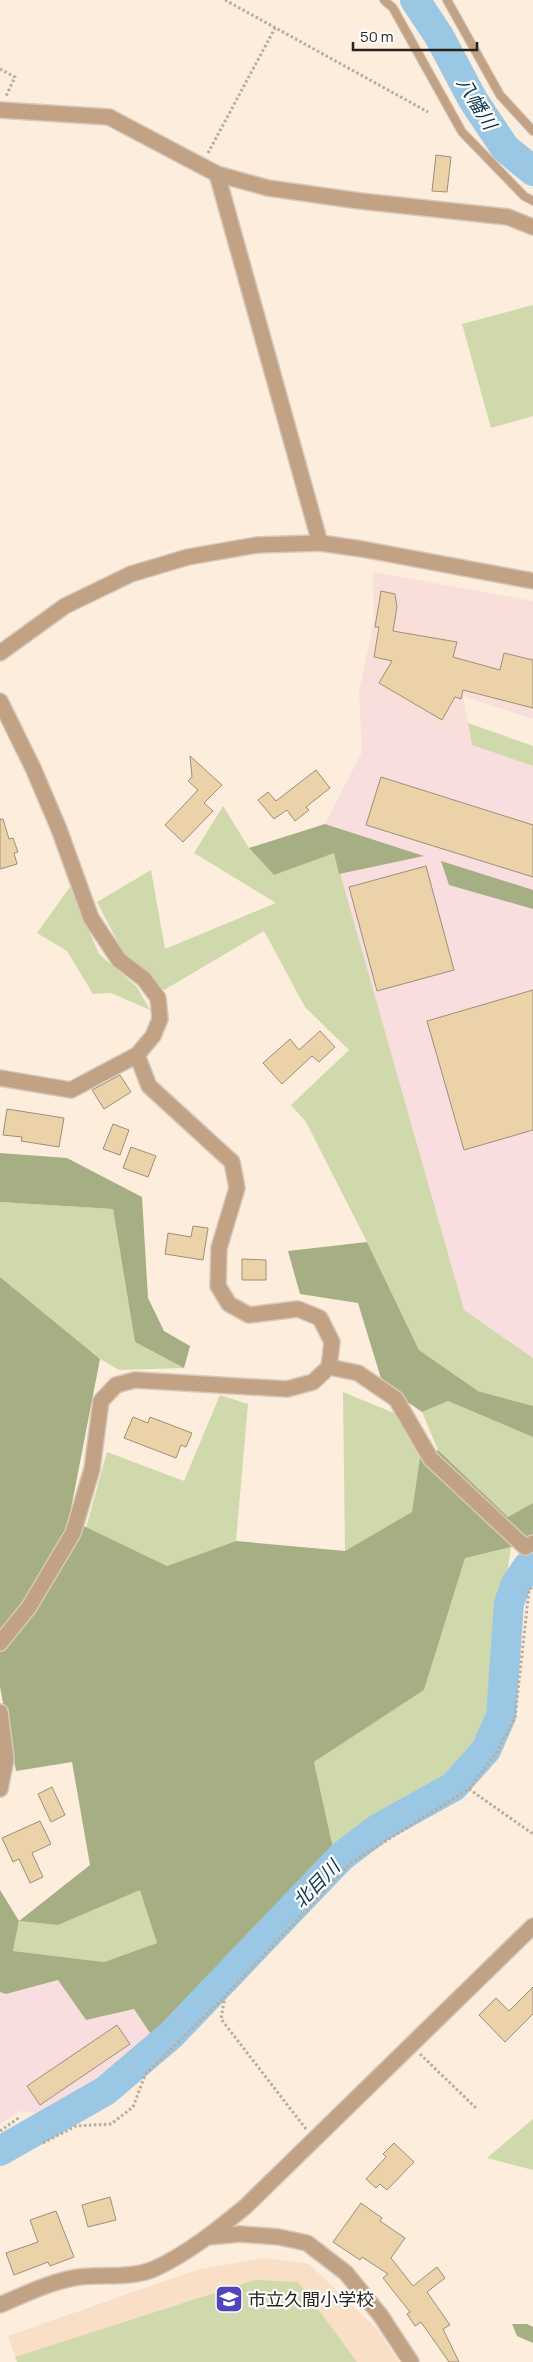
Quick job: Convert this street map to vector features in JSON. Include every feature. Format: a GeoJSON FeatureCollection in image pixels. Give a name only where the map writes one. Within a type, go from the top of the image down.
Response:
{"type":"FeatureCollection","features":[{"type":"Feature","properties":{"kind":"street"},"geometry":{"type":"LineString","coordinates":[[2,105],[109,117],[217,174],[268,188],[360,201],[508,217],[533,227]]}},
{"type":"Feature","properties":{"kind":"street"},"geometry":{"type":"LineString","coordinates":[[217,174],[320,543]]}},
{"type":"Feature","properties":{"kind":"street"},"geometry":{"type":"LineString","coordinates":[[0,653],[65,606],[131,574],[188,557],[257,545],[320,543],[533,581]]}},
{"type":"Feature","properties":{"kind":"street"},"geometry":{"type":"LineString","coordinates":[[0,701],[60,829],[91,918],[119,960],[144,979],[158,998],[160,1018],[153,1036],[137,1055],[71,1090],[0,1078]]}},
{"type":"Feature","properties":{"kind":"street"},"geometry":{"type":"LineString","coordinates":[[0,1643],[29,1607],[73,1533],[92,1469],[101,1401],[116,1385],[134,1380],[287,1389],[313,1382],[328,1367],[332,1342],[320,1318],[298,1309],[248,1315],[229,1304],[225,1298],[218,1286],[219,1248],[237,1188],[232,1162],[149,1086],[137,1055]]}},
{"type":"Feature","properties":{"kind":"street"},"geometry":{"type":"LineString","coordinates":[[328,1367],[358,1373],[396,1399],[431,1459],[525,1547],[533,1543]]}},
{"type":"Feature","properties":{"kind":"street"},"geometry":{"type":"LineString","coordinates":[[0,1712],[6,1759],[0,1789]]}},
{"type":"Feature","properties":{"kind":"street"},"geometry":{"type":"LineString","coordinates":[[0,2305],[30,2292],[78,2277],[118,2277],[153,2269],[208,2238],[245,2207],[533,1926]]}},
{"type":"Feature","properties":{"kind":"street"},"geometry":{"type":"LineString","coordinates":[[208,2238],[240,2234],[279,2237],[307,2243],[346,2273],[381,2316],[408,2361]]}},
{"type":"Feature","properties":{"kind":"lane"},"geometry":{"type":"LineString","coordinates":[[384,0],[393,8],[462,132],[524,196],[533,202]]}},
{"type":"Feature","properties":{"kind":"lane"},"geometry":{"type":"LineString","coordinates":[[447,0],[500,96],[533,131]]}},
{"type":"Feature","properties":{"kind":"path"},"geometry":{"type":"LineString","coordinates":[[225,0],[428,112]]}},
{"type":"Feature","properties":{"kind":"path"},"geometry":{"type":"LineString","coordinates":[[201,166],[275,28]]}},
{"type":"Feature","properties":{"kind":"path"},"geometry":{"type":"LineString","coordinates":[[0,69],[15,77],[2,105]]}},
{"type":"Feature","properties":{"kind":"path"},"geometry":{"type":"LineString","coordinates":[[43,2143],[76,2126],[111,2124],[133,2106],[146,2075],[352,1862],[469,1789],[497,1752],[515,1718],[529,1590],[533,1586]]}},
{"type":"Feature","properties":{"kind":"path"},"geometry":{"type":"LineString","coordinates":[[469,1789],[533,1834]]}},
{"type":"Feature","properties":{"kind":"path"},"geometry":{"type":"LineString","coordinates":[[224,1996],[221,2019],[314,2139]]}},
{"type":"Feature","properties":{"kind":"path"},"geometry":{"type":"LineString","coordinates":[[411,2045],[476,2108]]}},
{"type":"Feature","properties":{"kind":"path"},"geometry":{"type":"LineString","coordinates":[[0,2130],[20,2117]]}},
{"type":"Feature","properties":{"kind":"shaded area"},"geometry":{"type":"Polygon","coordinates":[[[373,572],[533,601],[533,719],[463,696],[472,745],[359,692],[374,620],[373,572]]]}},
{"type":"Feature","properties":{"kind":"shaded area"},"geometry":{"type":"Polygon","coordinates":[[[359,692],[472,745],[533,766],[533,1358],[464,1311],[339,874],[422,855],[325,824],[362,752],[359,692]]]}},
{"type":"Feature","properties":{"kind":"shaded area"},"geometry":{"type":"Polygon","coordinates":[[[58,1980],[86,2020],[134,2009],[156,2042],[40,2113],[20,2111],[0,2124],[0,1992],[6,1994],[58,1980]]]}},
{"type":"Feature","properties":{"kind":"shaded area","name":"市立久間小学校"},"geometry":{"type":"Polygon","coordinates":[[[265,2258],[309,2264],[377,2329],[399,2362],[17,2362],[8,2336],[196,2270],[265,2258]]]}},
{"type":"Feature","properties":{"kind":"green space"},"geometry":{"type":"Polygon","coordinates":[[[533,305],[533,416],[491,428],[462,324],[533,305]]]}},
{"type":"Feature","properties":{"kind":"green space"},"geometry":{"type":"Polygon","coordinates":[[[468,723],[533,746],[533,766],[472,745],[468,723]]]}},
{"type":"Feature","properties":{"kind":"green space"},"geometry":{"type":"Polygon","coordinates":[[[223,806],[249,848],[274,875],[334,852],[464,1310],[533,1358],[533,1406],[478,1391],[419,1350],[306,1122],[291,1105],[349,1050],[305,1007],[264,931],[164,990],[124,954],[97,902],[151,870],[165,949],[276,903],[194,853],[223,806]]]}},
{"type":"Feature","properties":{"kind":"green space"},"geometry":{"type":"Polygon","coordinates":[[[325,824],[424,856],[339,874],[334,853],[274,875],[249,848],[325,824]]]}},
{"type":"Feature","properties":{"kind":"green space"},"geometry":{"type":"Polygon","coordinates":[[[441,861],[533,890],[533,909],[449,885],[441,861]]]}},
{"type":"Feature","properties":{"kind":"green space"},"geometry":{"type":"Polygon","coordinates":[[[70,887],[99,954],[137,987],[150,1010],[111,993],[93,994],[67,951],[37,933],[70,887]]]}},
{"type":"Feature","properties":{"kind":"green space"},"geometry":{"type":"Polygon","coordinates":[[[0,1153],[67,1158],[142,1197],[148,1298],[164,1331],[190,1346],[184,1368],[135,1342],[113,1209],[0,1202],[0,1153]]]}},
{"type":"Feature","properties":{"kind":"green space"},"geometry":{"type":"Polygon","coordinates":[[[0,1202],[113,1209],[135,1342],[184,1368],[119,1370],[100,1359],[0,1277],[0,1202]]]}},
{"type":"Feature","properties":{"kind":"green space"},"geometry":{"type":"Polygon","coordinates":[[[367,1242],[419,1350],[478,1391],[533,1406],[533,1437],[448,1401],[422,1412],[383,1385],[358,1303],[300,1294],[288,1251],[367,1242]]]}},
{"type":"Feature","properties":{"kind":"green space"},"geometry":{"type":"Polygon","coordinates":[[[0,1277],[100,1359],[69,1519],[167,1566],[236,1541],[345,1551],[412,1512],[420,1458],[438,1450],[508,1517],[533,1503],[533,1536],[511,1547],[465,1558],[424,1690],[314,1762],[335,1857],[156,2042],[134,2009],[86,2020],[58,1980],[6,1994],[0,1992],[0,1890],[19,1921],[90,1865],[72,1762],[16,1771],[0,1687],[0,1277]],[[140,1890],[58,1925],[19,1921],[13,1951],[104,1962],[157,1943],[140,1890]]]}},
{"type":"Feature","properties":{"kind":"green space"},"geometry":{"type":"Polygon","coordinates":[[[343,1392],[394,1413],[420,1458],[413,1512],[345,1551],[343,1392]]]}},
{"type":"Feature","properties":{"kind":"green space"},"geometry":{"type":"Polygon","coordinates":[[[220,1395],[248,1404],[236,1541],[167,1566],[86,1528],[107,1452],[184,1481],[220,1395]]]}},
{"type":"Feature","properties":{"kind":"green space"},"geometry":{"type":"Polygon","coordinates":[[[448,1401],[533,1437],[533,1503],[508,1517],[438,1450],[422,1412],[448,1401]]]}},
{"type":"Feature","properties":{"kind":"green space"},"geometry":{"type":"Polygon","coordinates":[[[511,1547],[485,1723],[451,1776],[374,1824],[335,1857],[314,1762],[424,1690],[465,1557],[511,1547]]]}},
{"type":"Feature","properties":{"kind":"green space"},"geometry":{"type":"Polygon","coordinates":[[[141,1889],[157,1943],[104,1962],[13,1951],[19,1921],[58,1925],[141,1889]]]}},
{"type":"Feature","properties":{"kind":"green space"},"geometry":{"type":"Polygon","coordinates":[[[533,2119],[533,2170],[487,2158],[533,2119]]]}},
{"type":"Feature","properties":{"kind":"green space","name":"市立久間小学校"},"geometry":{"type":"Polygon","coordinates":[[[255,2280],[298,2282],[357,2362],[17,2362],[15,2357],[255,2280]]]}},
{"type":"Feature","properties":{"kind":"green space"},"geometry":{"type":"Polygon","coordinates":[[[512,2324],[527,2324],[533,2327],[533,2343],[517,2336],[512,2324]]]}},
{"type":"Feature","properties":{"kind":"building"},"geometry":{"type":"Polygon","coordinates":[[[436,155],[451,157],[447,192],[432,191],[436,155]]]}},
{"type":"Feature","properties":{"kind":"building"},"geometry":{"type":"Polygon","coordinates":[[[381,591],[395,594],[397,607],[393,631],[457,642],[453,657],[500,670],[504,653],[533,660],[533,708],[463,690],[461,699],[455,697],[442,720],[379,683],[392,661],[374,657],[379,627],[375,627],[381,591]]]}},
{"type":"Feature","properties":{"kind":"building"},"geometry":{"type":"Polygon","coordinates":[[[190,756],[222,785],[204,803],[213,811],[183,842],[165,825],[198,790],[188,781],[192,777],[190,756]]]}},
{"type":"Feature","properties":{"kind":"building"},"geometry":{"type":"Polygon","coordinates":[[[316,770],[330,788],[306,807],[309,810],[295,821],[287,810],[274,819],[258,800],[268,792],[276,801],[316,770]]]}},
{"type":"Feature","properties":{"kind":"building"},"geometry":{"type":"Polygon","coordinates":[[[381,777],[533,825],[533,877],[366,825],[381,777]]]}},
{"type":"Feature","properties":{"kind":"building"},"geometry":{"type":"Polygon","coordinates":[[[0,819],[3,819],[9,839],[13,838],[18,852],[14,853],[17,864],[0,869],[0,819]]]}},
{"type":"Feature","properties":{"kind":"building"},"geometry":{"type":"Polygon","coordinates":[[[426,866],[454,970],[377,991],[349,887],[426,866]]]}},
{"type":"Feature","properties":{"kind":"building"},"geometry":{"type":"Polygon","coordinates":[[[533,990],[533,1130],[464,1150],[427,1021],[533,990]]]}},
{"type":"Feature","properties":{"kind":"building"},"geometry":{"type":"Polygon","coordinates":[[[320,1031],[335,1047],[319,1062],[312,1056],[282,1084],[263,1063],[290,1039],[299,1050],[320,1031]]]}},
{"type":"Feature","properties":{"kind":"building"},"geometry":{"type":"Polygon","coordinates":[[[120,1075],[131,1092],[104,1109],[92,1090],[120,1075]]]}},
{"type":"Feature","properties":{"kind":"building"},"geometry":{"type":"Polygon","coordinates":[[[7,1109],[64,1118],[59,1147],[21,1141],[22,1137],[3,1135],[7,1109]]]}},
{"type":"Feature","properties":{"kind":"building"},"geometry":{"type":"Polygon","coordinates":[[[113,1124],[129,1130],[120,1155],[103,1149],[113,1124]]]}},
{"type":"Feature","properties":{"kind":"building"},"geometry":{"type":"Polygon","coordinates":[[[131,1147],[156,1156],[148,1177],[123,1168],[131,1147]]]}},
{"type":"Feature","properties":{"kind":"building"},"geometry":{"type":"Polygon","coordinates":[[[193,1226],[208,1228],[203,1260],[165,1254],[168,1233],[191,1237],[193,1226]]]}},
{"type":"Feature","properties":{"kind":"building"},"geometry":{"type":"Polygon","coordinates":[[[242,1259],[266,1260],[266,1280],[242,1280],[242,1259]]]}},
{"type":"Feature","properties":{"kind":"building"},"geometry":{"type":"Polygon","coordinates":[[[133,1417],[148,1423],[150,1417],[192,1433],[186,1447],[181,1445],[176,1458],[124,1438],[133,1417]]]}},
{"type":"Feature","properties":{"kind":"building"},"geometry":{"type":"Polygon","coordinates":[[[52,1787],[65,1815],[51,1822],[38,1794],[52,1787]]]}},
{"type":"Feature","properties":{"kind":"building"},"geometry":{"type":"Polygon","coordinates":[[[40,1821],[51,1844],[32,1853],[43,1877],[30,1883],[19,1859],[13,1862],[2,1838],[40,1821]]]}},
{"type":"Feature","properties":{"kind":"building"},"geometry":{"type":"Polygon","coordinates":[[[533,1987],[533,2014],[505,2042],[479,2015],[496,1998],[509,2011],[533,1987]]]}},
{"type":"Feature","properties":{"kind":"building"},"geometry":{"type":"Polygon","coordinates":[[[117,2025],[130,2044],[40,2105],[27,2086],[117,2025]]]}},
{"type":"Feature","properties":{"kind":"building"},"geometry":{"type":"Polygon","coordinates":[[[394,2143],[414,2162],[387,2190],[380,2184],[376,2188],[366,2179],[386,2157],[383,2154],[394,2143]]]}},
{"type":"Feature","properties":{"kind":"building"},"geometry":{"type":"Polygon","coordinates":[[[110,2197],[116,2220],[88,2227],[82,2205],[110,2197]]]}},
{"type":"Feature","properties":{"kind":"building"},"geometry":{"type":"Polygon","coordinates":[[[361,2203],[382,2218],[380,2221],[405,2238],[391,2258],[413,2286],[437,2267],[445,2278],[427,2292],[450,2325],[443,2329],[459,2362],[449,2362],[421,2322],[415,2326],[407,2314],[410,2312],[383,2278],[388,2274],[362,2257],[360,2260],[333,2242],[361,2203]]]}},
{"type":"Feature","properties":{"kind":"building"},"geometry":{"type":"Polygon","coordinates":[[[56,2211],[74,2257],[50,2266],[48,2262],[14,2275],[6,2253],[38,2242],[30,2220],[56,2211]]]}},
{"type":"Feature","properties":{"kind":"waterway","name":"八幡川"},"geometry":{"type":"LineString","coordinates":[[415,0],[439,36],[473,100],[505,148],[533,171]]}},
{"type":"Feature","properties":{"kind":"waterway","name":"北目川"},"geometry":{"type":"LineString","coordinates":[[0,2151],[105,2091],[171,2035],[342,1856],[379,1828],[453,1787],[486,1750],[501,1716],[509,1603],[516,1584],[528,1566],[533,1563]]}},
{"type":"Feature","properties":{"kind":"place","name":"市立久間小学校"},"geometry":{"type":"Point","coordinates":[229,2299]}}]}
